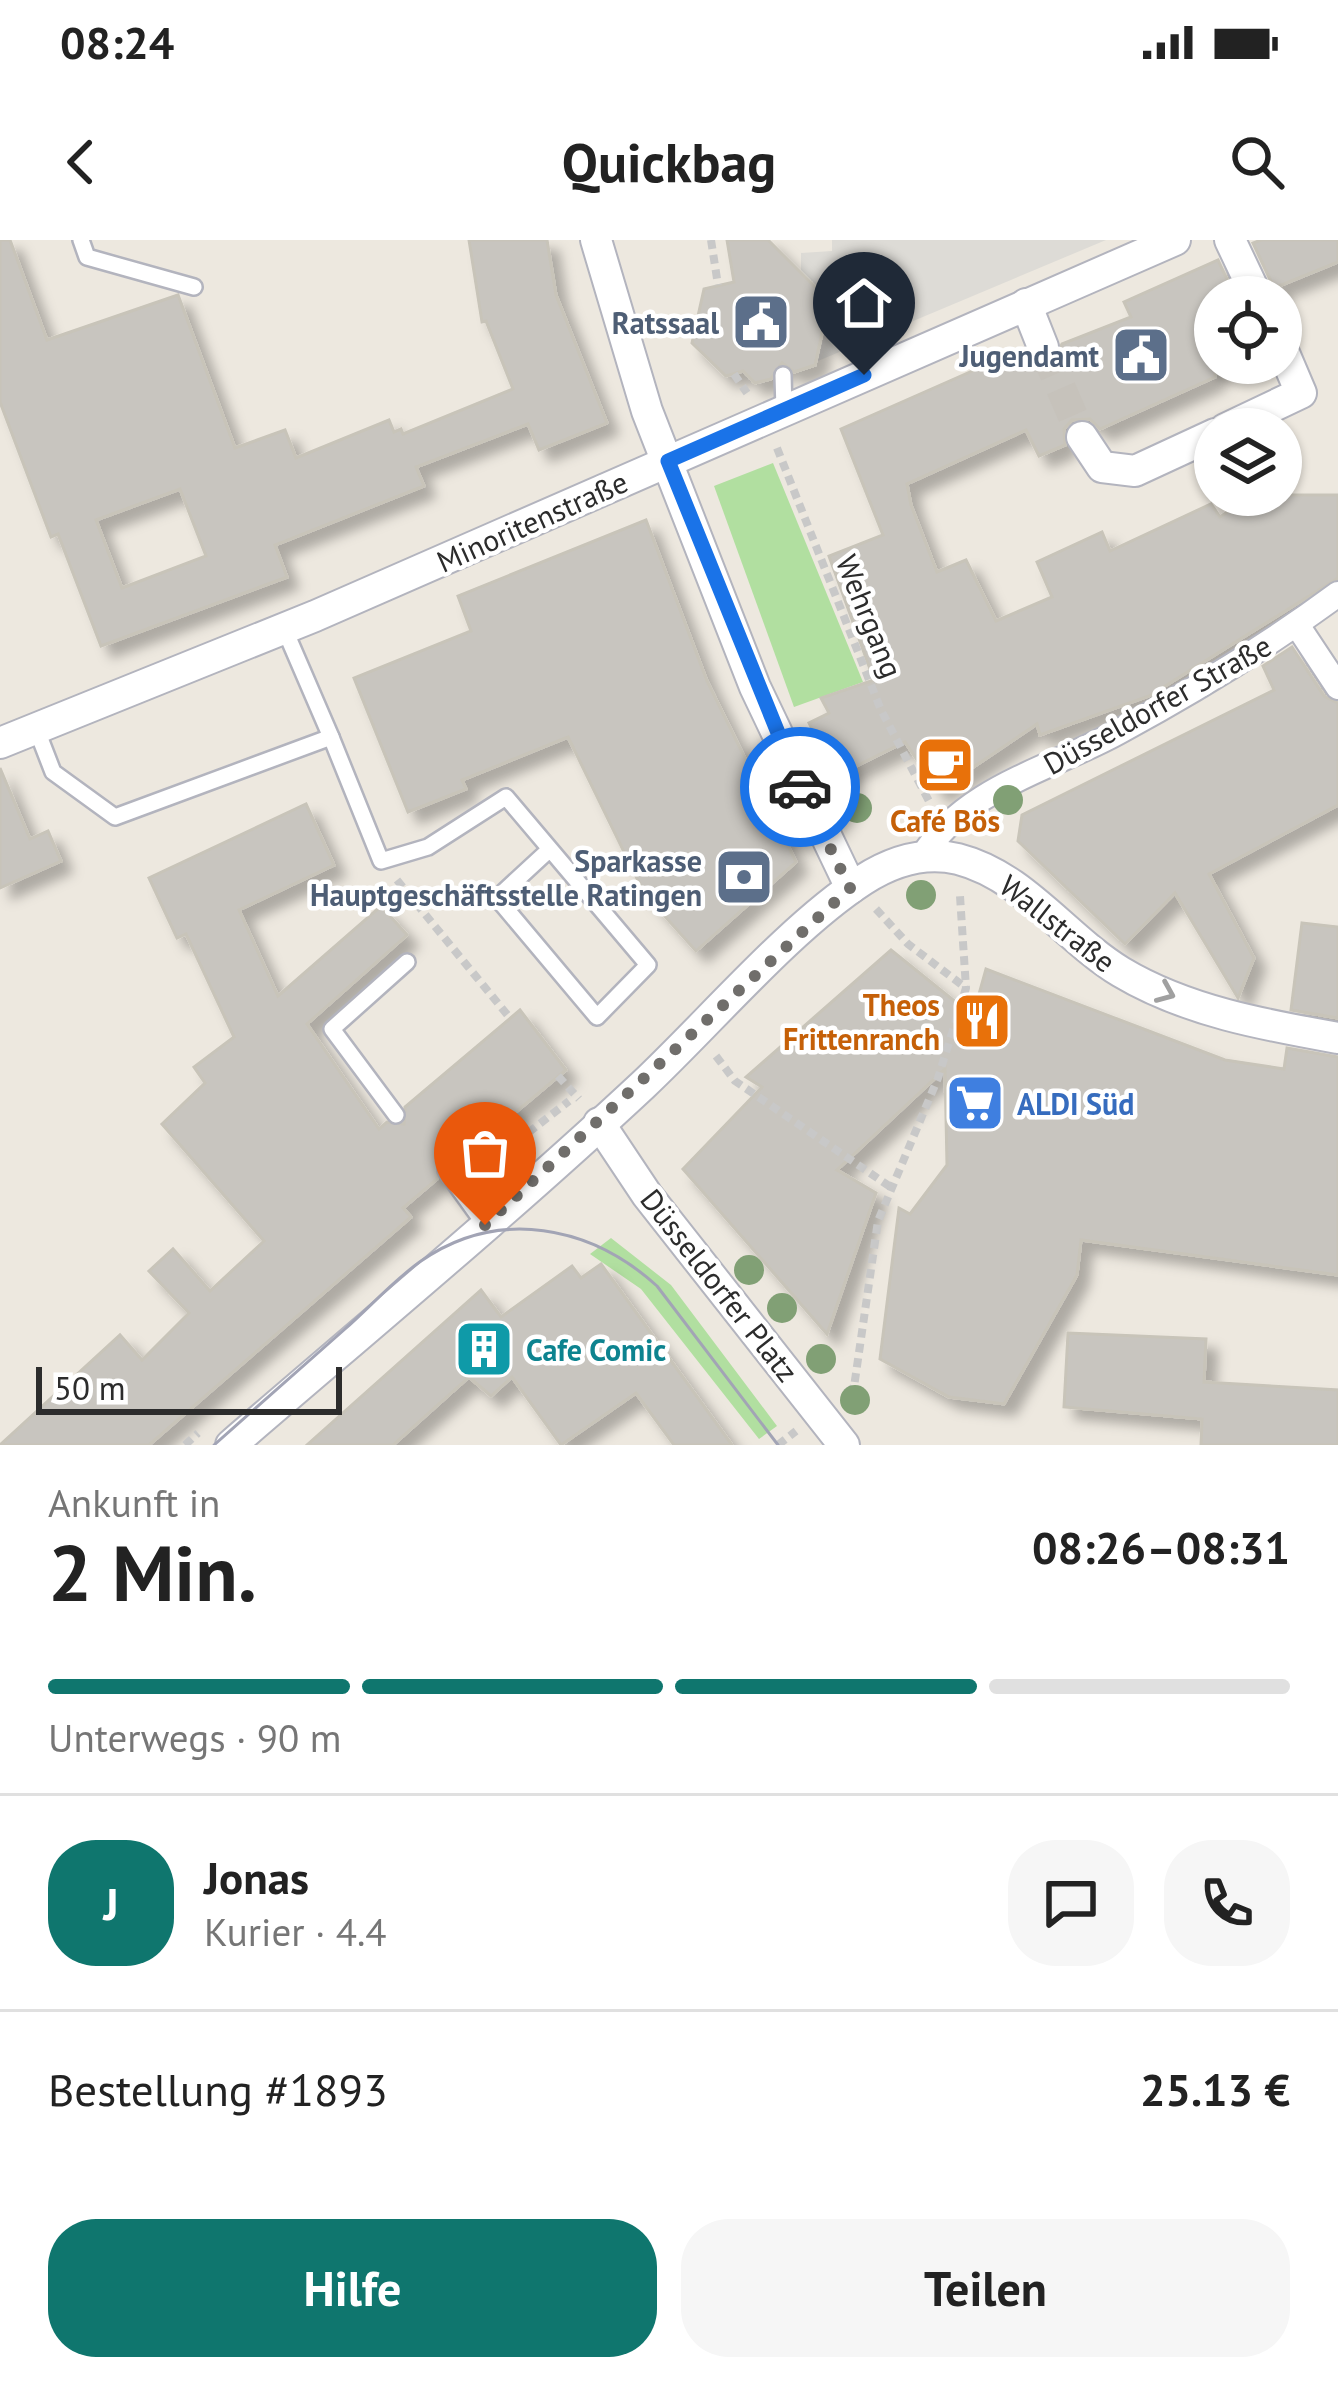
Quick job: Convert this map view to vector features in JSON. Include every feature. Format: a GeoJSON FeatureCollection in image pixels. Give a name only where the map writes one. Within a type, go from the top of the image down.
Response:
{"type":"FeatureCollection","features":[{"type":"Feature","properties":{"kind":"street"},"geometry":{"type":"LineString","coordinates":[[231,1445],[599,1123],[850,888],[755,687],[646,411],[596,240]]}},
{"type":"Feature","properties":{"kind":"street","name":"Minoritenstraße"},"geometry":{"type":"LineString","coordinates":[[0,743],[284,628],[1175,240]]}},
{"type":"Feature","properties":{"kind":"street"},"geometry":{"type":"LineString","coordinates":[[1230,240],[1247,276]]}},
{"type":"Feature","properties":{"kind":"street"},"geometry":{"type":"LineString","coordinates":[[1025,304],[1042,347]]}},
{"type":"Feature","properties":{"kind":"street"},"geometry":{"type":"LineString","coordinates":[[1271,408],[1301,394],[1297,384]]}},
{"type":"Feature","properties":{"kind":"street"},"geometry":{"type":"LineString","coordinates":[[1082,437],[1102,466],[1124,472],[1194,443]]}},
{"type":"Feature","properties":{"kind":"street","name":"Düsseldorfer Straße"},"geometry":{"type":"LineString","coordinates":[[922,856],[941,826],[992,791],[1134,723],[1297,625],[1338,594]]}},
{"type":"Feature","properties":{"kind":"street"},"geometry":{"type":"LineString","coordinates":[[1297,625],[1338,687]]}},
{"type":"Feature","properties":{"kind":"street","name":"Wallstraße"},"geometry":{"type":"LineString","coordinates":[[850,888],[883,868],[922,856],[958,859],[1017,887],[1094,953],[1154,989],[1267,1025],[1338,1038]]}},
{"type":"Feature","properties":{"kind":"street","name":"Düsseldorfer Platz"},"geometry":{"type":"LineString","coordinates":[[599,1123],[646,1195],[844,1445]]}},
{"type":"Feature","properties":{"kind":"lane"},"geometry":{"type":"LineString","coordinates":[[81,240],[87,257],[194,287]]}},
{"type":"Feature","properties":{"kind":"lane"},"geometry":{"type":"LineString","coordinates":[[775,414],[783,375]]}},
{"type":"Feature","properties":{"kind":"lane"},"geometry":{"type":"LineString","coordinates":[[284,628],[381,861],[428,848],[506,797],[550,849],[648,965],[597,1017],[496,898],[550,849]]}},
{"type":"Feature","properties":{"kind":"lane"},"geometry":{"type":"LineString","coordinates":[[36,728],[53,772],[115,817],[331,737]]}},
{"type":"Feature","properties":{"kind":"lane"},"geometry":{"type":"LineString","coordinates":[[396,1115],[332,1029],[407,962]]}},
{"type":"Feature","properties":{"kind":"lane"},"geometry":{"type":"LineString","coordinates":[[446,1172],[485,1225]]}},
{"type":"Feature","properties":{"kind":"path"},"geometry":{"type":"LineString","coordinates":[[712,240],[718,286]]}},
{"type":"Feature","properties":{"kind":"path","name":"Wehrgang"},"geometry":{"type":"LineString","coordinates":[[775,414],[881,710],[941,826]]}},
{"type":"Feature","properties":{"kind":"path"},"geometry":{"type":"LineString","coordinates":[[859,1354],[878,1221],[938,1078],[966,988],[958,859]]}},
{"type":"Feature","properties":{"kind":"path"},"geometry":{"type":"LineString","coordinates":[[381,861],[510,1018]]}},
{"type":"Feature","properties":{"kind":"path"},"geometry":{"type":"LineString","coordinates":[[902,938],[966,988]]}},
{"type":"Feature","properties":{"kind":"path"},"geometry":{"type":"LineString","coordinates":[[735,1081],[892,1188]]}},
{"type":"Feature","properties":{"kind":"green space"},"geometry":{"type":"Polygon","coordinates":[[[773,463],[863,682],[794,707],[714,486],[773,463]]]}},
{"type":"Feature","properties":{"kind":"green space"},"geometry":{"type":"Polygon","coordinates":[[[611,1238],[671,1285],[777,1426],[759,1439],[641,1289],[590,1254],[611,1238]]]}},
{"type":"Feature","properties":{"kind":"shaded area"},"geometry":{"type":"Polygon","coordinates":[[[832,240],[1106,240],[818,361],[832,301],[801,270],[801,253],[832,251],[832,240]]]}},
{"type":"Feature","properties":{"kind":"building"},"geometry":{"type":"Polygon","coordinates":[[[0,240],[10,240],[47,340],[178,295],[235,448],[285,430],[296,458],[389,420],[394,432],[401,429],[403,434],[513,389],[486,321],[482,322],[469,240],[547,240],[556,295],[607,423],[539,450],[528,424],[416,467],[424,486],[275,545],[287,577],[101,646],[58,534],[51,537],[0,402],[0,240]],[[180,489],[96,520],[122,588],[206,556],[180,489]]]}},
{"type":"Feature","properties":{"kind":"building","name":"Ratssaal"},"geometry":{"type":"Polygon","coordinates":[[[727,240],[768,240],[829,301],[815,365],[794,372],[782,363],[771,379],[755,383],[743,371],[726,376],[692,343],[704,289],[734,282],[727,240]]]}},
{"type":"Feature","properties":{"kind":"building"},"geometry":{"type":"Polygon","coordinates":[[[1338,240],[1338,262],[1302,277],[1268,276],[1253,243],[1338,240]]]}},
{"type":"Feature","properties":{"kind":"building"},"geometry":{"type":"Polygon","coordinates":[[[1218,260],[1225,276],[1194,276],[1194,384],[1200,384],[1100,429],[1090,419],[1072,420],[1064,429],[1065,445],[1039,456],[1026,430],[907,484],[937,572],[966,560],[996,621],[1052,597],[1037,562],[1102,532],[1110,551],[1194,512],[1194,516],[1220,517],[1302,516],[1302,495],[1338,495],[1338,578],[1149,696],[1040,735],[1037,724],[938,791],[905,742],[836,776],[809,723],[829,713],[821,698],[874,680],[829,556],[883,535],[841,429],[1022,349],[1032,363],[1051,365],[1062,344],[1131,317],[1124,302],[1218,260]]]}},
{"type":"Feature","properties":{"kind":"building"},"geometry":{"type":"Polygon","coordinates":[[[646,520],[707,681],[796,862],[696,951],[644,893],[568,737],[462,780],[466,789],[408,812],[354,678],[471,631],[458,596],[646,520]]]}},
{"type":"Feature","properties":{"kind":"building"},"geometry":{"type":"Polygon","coordinates":[[[1292,647],[1324,696],[1338,703],[1338,805],[1209,874],[1254,958],[1238,998],[1175,893],[1125,944],[1018,841],[1022,815],[1274,690],[1263,666],[1292,647]]]}},
{"type":"Feature","properties":{"kind":"building"},"geometry":{"type":"Polygon","coordinates":[[[0,768],[30,839],[48,831],[61,861],[0,888],[0,768]]]}},
{"type":"Feature","properties":{"kind":"building"},"geometry":{"type":"Polygon","coordinates":[[[306,804],[334,865],[239,910],[278,996],[381,906],[407,935],[307,1024],[379,1129],[387,1122],[404,1124],[405,1107],[520,1010],[566,1070],[455,1163],[438,1162],[437,1179],[403,1208],[411,1217],[149,1445],[0,1445],[120,1335],[142,1360],[189,1313],[149,1271],[173,1249],[210,1291],[264,1241],[162,1124],[205,1083],[194,1067],[234,1037],[186,934],[177,938],[149,878],[306,804]]]}},
{"type":"Feature","properties":{"kind":"building"},"geometry":{"type":"Polygon","coordinates":[[[1302,923],[1338,927],[1338,1018],[1291,1010],[1302,923]]]}},
{"type":"Feature","properties":{"kind":"building"},"geometry":{"type":"Polygon","coordinates":[[[891,950],[973,1016],[986,969],[1225,1060],[1284,1069],[1287,1048],[1338,1057],[1338,1275],[1081,1240],[1077,1275],[1004,1404],[949,1397],[880,1359],[899,1208],[910,1214],[947,1165],[945,1069],[837,1170],[876,1193],[827,1334],[683,1169],[762,1087],[746,1077],[891,950]]]}},
{"type":"Feature","properties":{"kind":"building"},"geometry":{"type":"Polygon","coordinates":[[[601,1264],[732,1445],[674,1445],[636,1393],[561,1445],[512,1377],[491,1396],[469,1377],[393,1445],[307,1445],[481,1290],[501,1317],[572,1266],[581,1278],[601,1264]]]}},
{"type":"Feature","properties":{"kind":"building"},"geometry":{"type":"Polygon","coordinates":[[[1068,1333],[1206,1339],[1204,1382],[1338,1390],[1338,1445],[1201,1445],[1202,1419],[1064,1407],[1068,1333]]]}},
{"type":"Feature","properties":{"kind":"tunnel"},"geometry":{"type":"LineString","coordinates":[[1043,347],[1082,437]]}},
{"type":"Feature","properties":{"kind":"tram line"},"geometry":{"type":"LineString","coordinates":[[214,1445],[421,1261],[451,1244],[513,1229],[574,1237],[631,1265],[657,1286],[778,1445]]}},
{"type":"Feature","properties":{"kind":"way so far"},"geometry":{"type":"LineString","coordinates":[[485,1225],[642,1085],[850,888],[800,787]]}},
{"type":"Feature","properties":{"kind":"place","name":"Ratssaal"},"geometry":{"type":"Point","coordinates":[761,322]}},
{"type":"Feature","properties":{"kind":"place","name":"Jugendamt"},"geometry":{"type":"Point","coordinates":[1141,355]}},
{"type":"Feature","properties":{"kind":"place","name":"Café Bös"},"geometry":{"type":"Point","coordinates":[945,765]}},
{"type":"Feature","properties":{"kind":"place","name":"Sparkasse Hauptgeschäftsstelle Ratingen"},"geometry":{"type":"Point","coordinates":[744,877]}},
{"type":"Feature","properties":{"kind":"place","name":"Theos Frittenranch"},"geometry":{"type":"Point","coordinates":[982,1021]}},
{"type":"Feature","properties":{"kind":"place","name":"ALDI Süd"},"geometry":{"type":"Point","coordinates":[975,1103]}},
{"type":"Feature","properties":{"kind":"place","name":"Cafe Comic"},"geometry":{"type":"Point","coordinates":[484,1349]}},
{"type":"Feature","properties":{"kind":"route"},"geometry":{"type":"LineString","coordinates":[[800,787],[755,687],[668,461],[864,375]]}}]}
